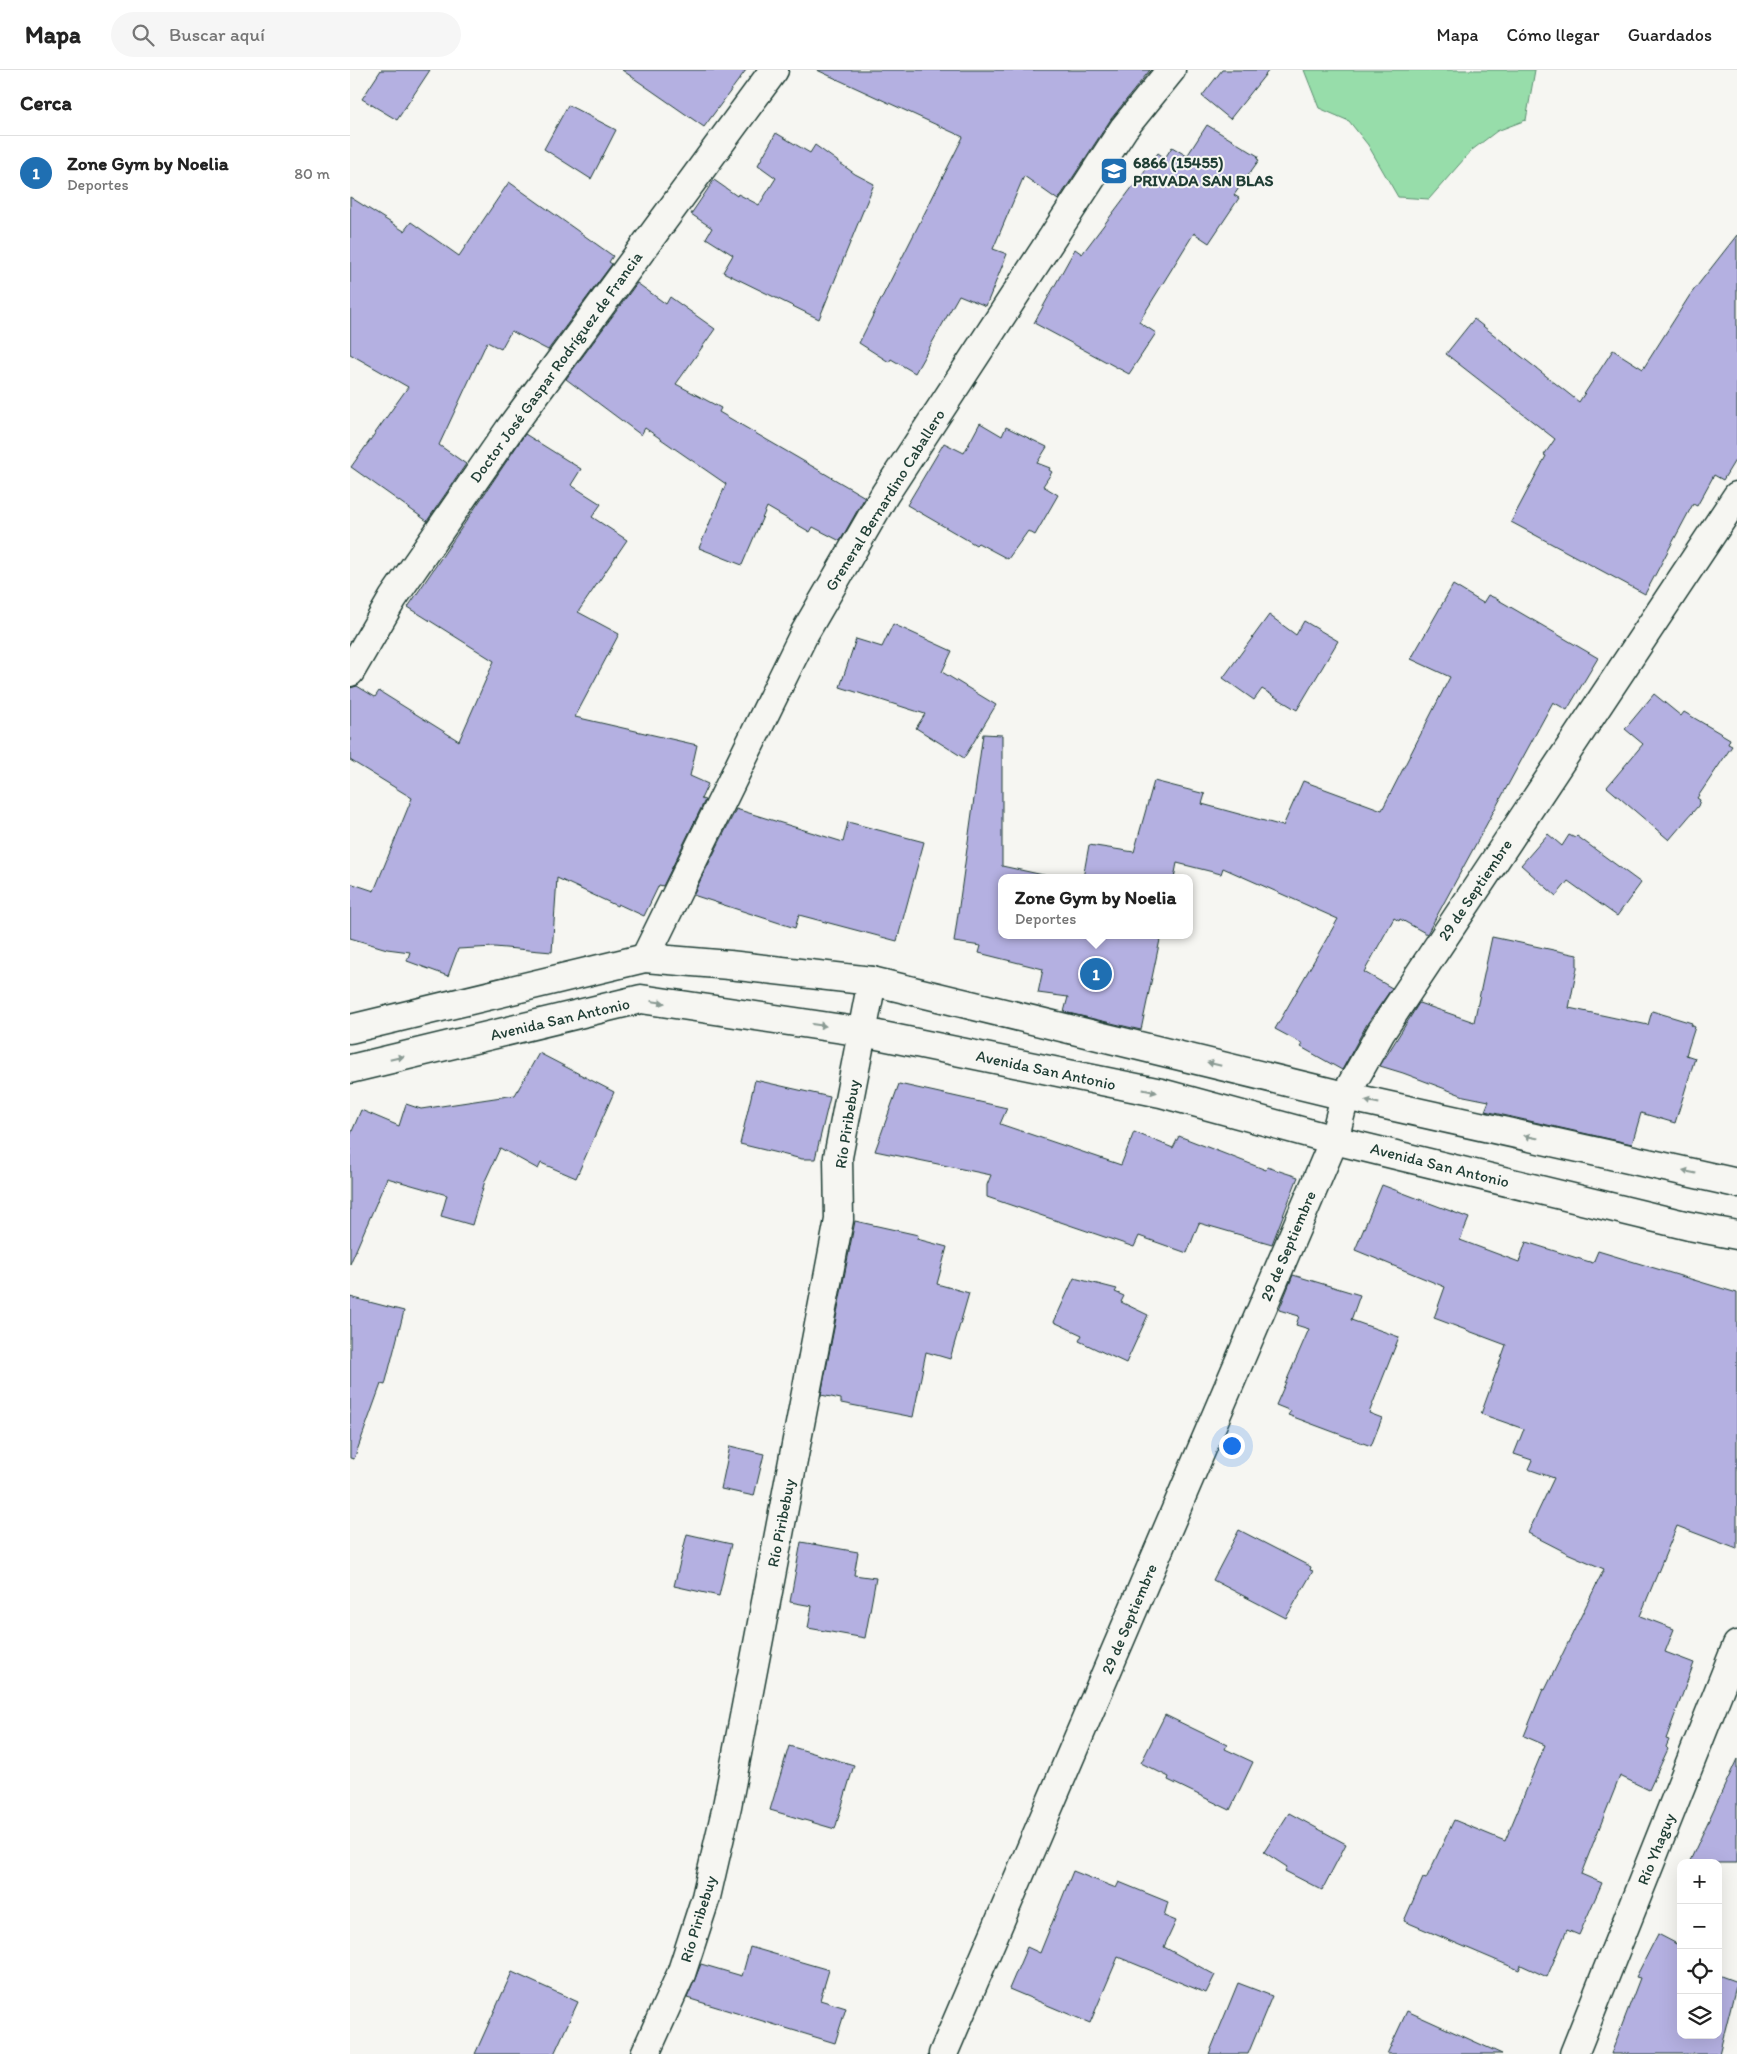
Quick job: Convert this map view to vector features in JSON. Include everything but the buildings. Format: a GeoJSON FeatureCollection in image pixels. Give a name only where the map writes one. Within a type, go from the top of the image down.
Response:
{"type":"FeatureCollection","features":[{"type":"Feature","properties":{"kind":"street","name":"Doctor José Gaspar Rodríguez de Francia"},"geometry":{"type":"LineString","coordinates":[[350,672],[393,598],[509,430],[774,70]]}},
{"type":"Feature","properties":{"kind":"street","name":"Greneral Bernardino Caballero"},"geometry":{"type":"LineString","coordinates":[[644,958],[804,634],[885,494],[1124,128],[1171,70]]}},
{"type":"Feature","properties":{"kind":"street","name":"29 de Septiembre"},"geometry":{"type":"LineString","coordinates":[[943,2054],[1334,1140],[1345,1096],[1381,1032],[1737,496]]}},
{"type":"Feature","properties":{"kind":"street"},"geometry":{"type":"LineString","coordinates":[[350,1029],[644,958],[729,965],[872,981],[1345,1096],[1737,1183]]}},
{"type":"Feature","properties":{"kind":"street","name":"Río Piribebuy"},"geometry":{"type":"LineString","coordinates":[[645,2054],[681,1974],[706,1897],[727,1806],[839,1220],[838,1157],[872,981]]}},
{"type":"Feature","properties":{"kind":"street","name":"Avenida San Antonio"},"geometry":{"type":"LineString","coordinates":[[350,1069],[642,999],[863,1032],[1161,1093],[1334,1140],[1689,1226],[1737,1235]]}},
{"type":"Feature","properties":{"kind":"street","name":"Río Yhaguy"},"geometry":{"type":"LineString","coordinates":[[1574,2054],[1737,1645]]}},
{"type":"Feature","properties":{"kind":"green space"},"geometry":{"type":"Polygon","coordinates":[[[1304,70],[1535,70],[1526,120],[1497,131],[1472,150],[1429,199],[1398,197],[1368,145],[1349,121],[1319,108],[1304,70]]]}},
{"type":"Feature","properties":{"kind":"place","name":"6866 (15455) PRIVADA SAN BLAS"},"geometry":{"type":"Point","coordinates":[1114,171]}},
{"type":"Feature","properties":{"kind":"place","name":"Zone Gym by Noelia"},"geometry":{"type":"Point","coordinates":[1096,974]}}]}
